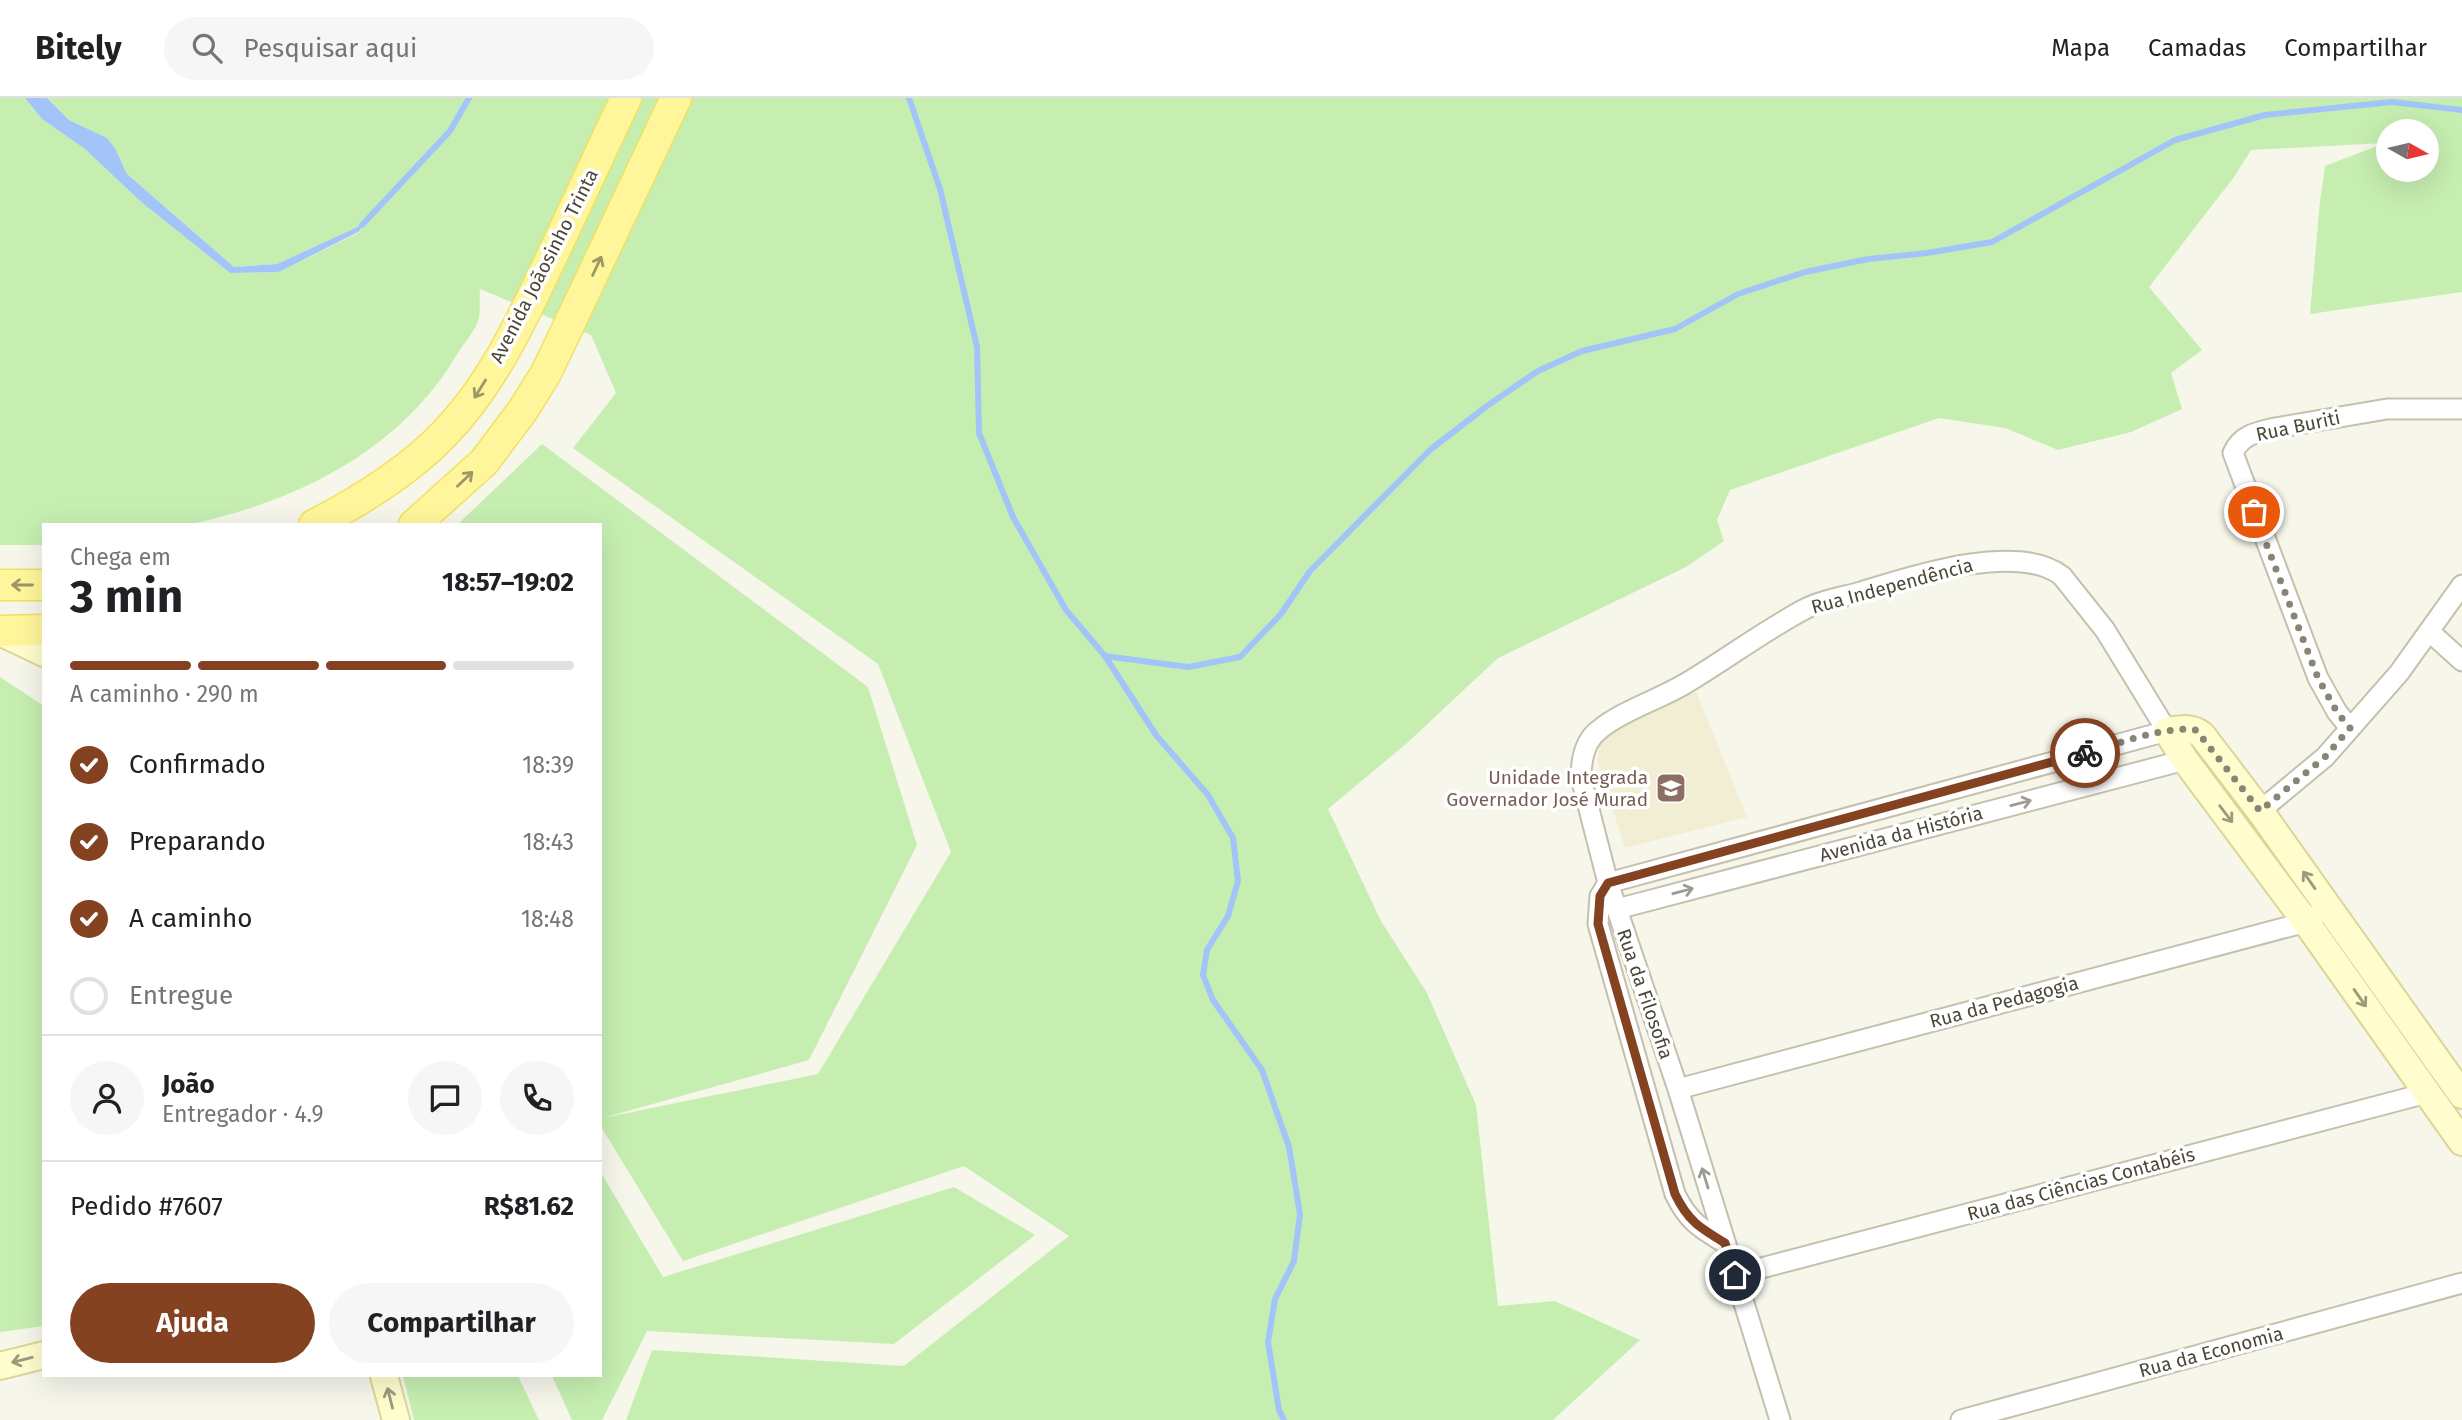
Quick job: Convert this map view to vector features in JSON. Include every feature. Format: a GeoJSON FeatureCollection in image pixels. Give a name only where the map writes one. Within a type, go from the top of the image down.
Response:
{"type":"FeatureCollection","features":[{"type":"Feature","properties":{"kind":"main road","name":"Avenida Joãosinho Trinta"},"geometry":{"type":"LineString","coordinates":[[317,523],[375,490],[413,461],[444,434],[473,400],[527,309],[626,98]]}},
{"type":"Feature","properties":{"kind":"main road"},"geometry":{"type":"LineString","coordinates":[[416,523],[484,461],[523,411],[546,373],[676,98]]}},
{"type":"Feature","properties":{"kind":"main road"},"geometry":{"type":"LineString","coordinates":[[0,585],[42,585]]}},
{"type":"Feature","properties":{"kind":"main road"},"geometry":{"type":"LineString","coordinates":[[0,632],[42,630]]}},
{"type":"Feature","properties":{"kind":"street","name":"Rua Buriti"},"geometry":{"type":"LineString","coordinates":[[2350,728],[2337,712],[2318,678],[2234,453],[2238,443],[2246,437],[2275,428],[2387,409],[2462,409]]}},
{"type":"Feature","properties":{"kind":"street","name":"Rua Independência"},"geometry":{"type":"LineString","coordinates":[[1608,883],[1581,778],[1585,748],[1597,731],[1682,686],[1807,607],[1891,583],[1974,563],[2029,563],[2054,570],[2062,576],[2105,630],[2167,731]]}},
{"type":"Feature","properties":{"kind":"street"},"geometry":{"type":"LineString","coordinates":[[2260,811],[2325,757],[2399,673],[2462,585]]}},
{"type":"Feature","properties":{"kind":"street"},"geometry":{"type":"LineString","coordinates":[[0,632],[42,652]]}},
{"type":"Feature","properties":{"kind":"street"},"geometry":{"type":"LineString","coordinates":[[2430,632],[2462,661]]}},
{"type":"Feature","properties":{"kind":"street","name":"Avenida da História"},"geometry":{"type":"LineString","coordinates":[[1608,883],[2167,731],[2187,728],[2196,730],[2260,811],[2317,914],[2427,1093],[2462,1142]]}},
{"type":"Feature","properties":{"kind":"street","name":"Avenida da História"},"geometry":{"type":"LineString","coordinates":[[2167,731],[2185,760],[2317,914],[2462,1096]]}},
{"type":"Feature","properties":{"kind":"street","name":"Avenida da História"},"geometry":{"type":"LineString","coordinates":[[1617,909],[2185,760]]}},
{"type":"Feature","properties":{"kind":"street","name":"Rua da Filosofia"},"geometry":{"type":"LineString","coordinates":[[1608,883],[1678,1089],[1780,1420]]}},
{"type":"Feature","properties":{"kind":"street","name":"Rua da Filosofia"},"geometry":{"type":"LineString","coordinates":[[1608,883],[1600,896],[1598,924],[1675,1194],[1689,1219],[1725,1243]]}},
{"type":"Feature","properties":{"kind":"street","name":"Rua da Pedagogia"},"geometry":{"type":"LineString","coordinates":[[1678,1089],[2317,914]]}},
{"type":"Feature","properties":{"kind":"street","name":"Rua das Ciências Contabéis"},"geometry":{"type":"LineString","coordinates":[[1735,1275],[2427,1093]]}},
{"type":"Feature","properties":{"kind":"street","name":"Rua da Economia"},"geometry":{"type":"LineString","coordinates":[[1961,1420],[2462,1283]]}},
{"type":"Feature","properties":{"kind":"street"},"geometry":{"type":"LineString","coordinates":[[0,1366],[42,1356]]}},
{"type":"Feature","properties":{"kind":"street"},"geometry":{"type":"LineString","coordinates":[[384,1377],[396,1420]]}},
{"type":"Feature","properties":{"kind":"shaded area","name":"Unidade Integrada Governador José Murad"},"geometry":{"type":"Polygon","coordinates":[[[1696,692],[1747,817],[1625,848],[1597,760],[1602,733],[1696,692]]]}},
{"type":"Feature","properties":{"kind":"green space"},"geometry":{"type":"Polygon","coordinates":[[[0,98],[25,98],[42,119],[85,149],[140,201],[230,273],[279,272],[360,232],[361,226],[277,264],[234,267],[127,174],[115,148],[107,138],[69,120],[47,98],[2462,98],[2462,292],[2310,314],[2325,166],[2376,146],[2376,182],[2440,182],[2440,119],[2376,119],[2376,143],[2251,150],[2234,177],[2149,287],[2202,350],[2171,373],[2182,409],[2131,432],[2058,450],[2005,428],[1939,418],[1730,490],[1717,520],[1724,541],[1686,567],[1498,658],[1406,744],[1328,809],[1381,921],[1427,993],[1476,1105],[1498,1306],[1555,1301],[1640,1340],[1553,1420],[626,1420],[652,1350],[904,1366],[1069,1236],[964,1166],[683,1261],[602,1128],[602,523],[459,523],[542,444],[868,687],[917,845],[809,1060],[603,1118],[818,1074],[951,852],[878,664],[573,448],[616,393],[591,335],[480,289],[478,321],[434,388],[406,418],[375,445],[341,468],[305,487],[267,502],[195,523],[42,523],[42,545],[0,545],[0,98]]]}},
{"type":"Feature","properties":{"kind":"green space"},"geometry":{"type":"Polygon","coordinates":[[[0,677],[42,705],[42,1326],[0,1332],[0,677]]]}},
{"type":"Feature","properties":{"kind":"green space"},"geometry":{"type":"Polygon","coordinates":[[[602,1174],[663,1277],[954,1187],[1035,1235],[894,1344],[647,1331],[602,1420],[572,1420],[552,1377],[602,1377],[602,1174]]]}},
{"type":"Feature","properties":{"kind":"green space"},"geometry":{"type":"Polygon","coordinates":[[[403,1377],[518,1377],[539,1420],[414,1420],[403,1377]]]}},
{"type":"Feature","properties":{"kind":"water"},"geometry":{"type":"Polygon","coordinates":[[[25,98],[47,98],[69,120],[107,138],[115,148],[127,174],[234,267],[277,264],[362,225],[360,231],[279,272],[230,273],[140,201],[85,149],[42,119],[25,98]]]}},
{"type":"Feature","properties":{"kind":"waterway"},"geometry":{"type":"LineString","coordinates":[[362,225],[450,131],[469,98]]}},
{"type":"Feature","properties":{"kind":"waterway"},"geometry":{"type":"LineString","coordinates":[[909,98],[940,189],[977,347],[979,433],[1013,517],[1066,610],[1105,656],[1188,667],[1240,657],[1281,614],[1310,571],[1431,449],[1538,371],[1582,351],[1675,329],[1738,294],[1805,272],[1868,259],[1992,242],[2175,140],[2265,115],[2392,102],[2462,110]]}},
{"type":"Feature","properties":{"kind":"waterway"},"geometry":{"type":"LineString","coordinates":[[1105,656],[1156,735],[1208,795],[1233,838],[1238,881],[1228,916],[1207,950],[1203,975],[1213,1000],[1262,1070],[1289,1147],[1300,1214],[1294,1261],[1275,1299],[1268,1342],[1279,1410],[1284,1420]]}},
{"type":"Feature","properties":{"kind":"way so far"},"geometry":{"type":"LineString","coordinates":[[2085,753],[2167,731],[2187,728],[2196,730],[2260,811],[2325,757],[2350,728],[2337,712],[2318,678],[2254,512]]}},
{"type":"Feature","properties":{"kind":"place","name":"Unidade Integrada Governador José Murad"},"geometry":{"type":"Point","coordinates":[1671,788]}},
{"type":"Feature","properties":{"kind":"route"},"geometry":{"type":"LineString","coordinates":[[1735,1275],[1725,1243],[1689,1219],[1675,1194],[1598,924],[1600,896],[1608,883],[2085,753]]}}]}
